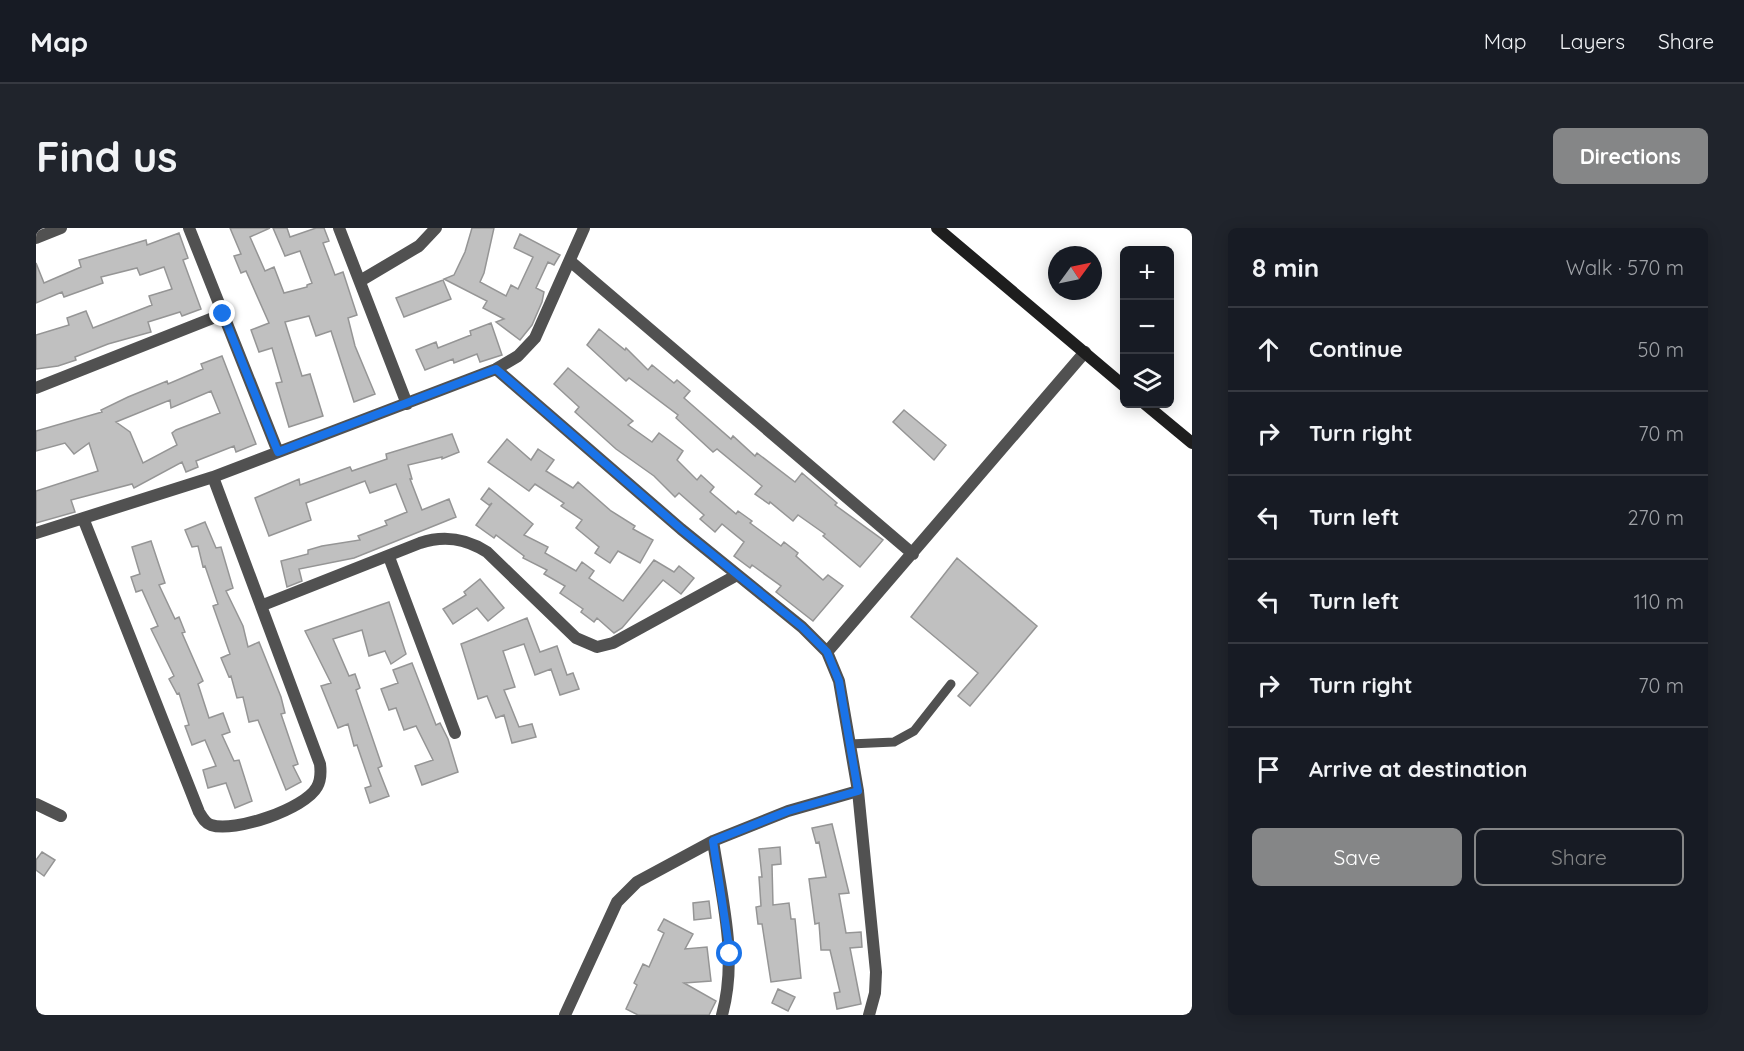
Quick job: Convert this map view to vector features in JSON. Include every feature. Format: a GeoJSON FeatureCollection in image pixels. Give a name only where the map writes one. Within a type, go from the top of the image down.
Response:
{"type":"FeatureCollection","features":[{"type":"Feature","properties":{"kind":"street"},"geometry":{"type":"LineString","coordinates":[[36,238],[61,228]]}},
{"type":"Feature","properties":{"kind":"street"},"geometry":{"type":"LineString","coordinates":[[189,228],[278,452]]}},
{"type":"Feature","properties":{"kind":"street"},"geometry":{"type":"LineString","coordinates":[[339,228],[407,404]]}},
{"type":"Feature","properties":{"kind":"street"},"geometry":{"type":"LineString","coordinates":[[360,281],[419,246],[435,228]]}},
{"type":"Feature","properties":{"kind":"street"},"geometry":{"type":"LineString","coordinates":[[36,533],[213,477],[496,369],[518,356],[535,338],[584,228]]}},
{"type":"Feature","properties":{"kind":"street"},"geometry":{"type":"LineString","coordinates":[[937,228],[1120,382]]}},
{"type":"Feature","properties":{"kind":"street"},"geometry":{"type":"LineString","coordinates":[[570,261],[913,554]]}},
{"type":"Feature","properties":{"kind":"street"},"geometry":{"type":"LineString","coordinates":[[36,388],[223,314]]}},
{"type":"Feature","properties":{"kind":"street"},"geometry":{"type":"LineString","coordinates":[[827,652],[1085,352]]}},
{"type":"Feature","properties":{"kind":"street"},"geometry":{"type":"LineString","coordinates":[[496,369],[737,575],[802,627],[827,652],[839,681],[858,791],[876,972],[876,993],[868,1015]]}},
{"type":"Feature","properties":{"kind":"street"},"geometry":{"type":"LineString","coordinates":[[1150,408],[1192,443]]}},
{"type":"Feature","properties":{"kind":"street"},"geometry":{"type":"LineString","coordinates":[[83,518],[199,812],[209,824],[237,825],[268,817],[296,805],[312,793],[319,780],[320,764],[263,605],[213,477]]}},
{"type":"Feature","properties":{"kind":"street"},"geometry":{"type":"LineString","coordinates":[[263,605],[436,538],[470,542],[487,552],[576,638],[597,647],[613,643],[737,575]]}},
{"type":"Feature","properties":{"kind":"street"},"geometry":{"type":"LineString","coordinates":[[389,557],[455,733]]}},
{"type":"Feature","properties":{"kind":"street"},"geometry":{"type":"LineString","coordinates":[[566,1015],[600,935],[626,891],[649,873],[713,841],[788,811],[858,791]]}},
{"type":"Feature","properties":{"kind":"street"},"geometry":{"type":"LineString","coordinates":[[36,804],[61,816]]}},
{"type":"Feature","properties":{"kind":"street"},"geometry":{"type":"LineString","coordinates":[[713,841],[730,954],[729,989],[722,1015]]}},
{"type":"Feature","properties":{"kind":"lane"},"geometry":{"type":"LineString","coordinates":[[850,744],[894,742],[914,731],[951,684]]}},
{"type":"Feature","properties":{"kind":"building"},"geometry":{"type":"Polygon","coordinates":[[[230,228],[270,228],[250,237],[265,271],[274,267],[284,293],[307,287],[312,283],[300,251],[285,256],[273,228],[287,228],[290,237],[316,228],[324,228],[329,241],[323,243],[335,275],[343,272],[357,315],[348,318],[355,346],[375,394],[354,402],[331,331],[316,336],[309,316],[285,322],[302,376],[310,374],[323,416],[289,427],[276,383],[282,382],[272,348],[259,352],[251,330],[269,323],[246,271],[241,273],[234,256],[241,254],[230,228]]]}},
{"type":"Feature","properties":{"kind":"building"},"geometry":{"type":"Polygon","coordinates":[[[472,228],[494,228],[480,282],[506,296],[511,285],[518,289],[533,257],[514,248],[520,234],[560,255],[554,265],[548,262],[536,288],[544,292],[542,302],[532,325],[520,340],[496,322],[504,319],[483,308],[487,301],[444,279],[454,275],[465,252],[472,228]]]}},
{"type":"Feature","properties":{"kind":"building"},"geometry":{"type":"Polygon","coordinates":[[[179,233],[188,258],[183,260],[201,309],[182,316],[180,312],[148,322],[151,332],[108,344],[58,366],[36,369],[36,335],[69,325],[67,318],[86,311],[93,328],[152,305],[149,296],[172,289],[164,267],[140,275],[137,268],[101,277],[103,283],[64,297],[62,292],[36,303],[36,263],[44,283],[81,267],[79,260],[146,240],[147,245],[179,233]]]}},
{"type":"Feature","properties":{"kind":"building"},"geometry":{"type":"Polygon","coordinates":[[[443,280],[451,299],[404,317],[396,298],[443,280]]]}},
{"type":"Feature","properties":{"kind":"building"},"geometry":{"type":"Polygon","coordinates":[[[491,323],[502,355],[480,362],[477,354],[454,363],[453,359],[425,370],[416,350],[436,342],[438,348],[471,335],[470,331],[491,323]]]}},
{"type":"Feature","properties":{"kind":"building"},"geometry":{"type":"Polygon","coordinates":[[[599,329],[625,350],[626,348],[648,370],[652,365],[674,383],[677,380],[690,391],[684,398],[731,439],[733,436],[755,456],[757,453],[795,482],[802,473],[837,503],[835,505],[883,540],[860,567],[823,536],[825,534],[798,515],[793,521],[770,502],[769,504],[755,494],[762,486],[717,449],[713,452],[676,418],[678,415],[629,378],[626,381],[587,345],[599,329]]]}},
{"type":"Feature","properties":{"kind":"building"},"geometry":{"type":"Polygon","coordinates":[[[222,356],[256,444],[236,452],[234,446],[196,461],[198,467],[186,472],[182,462],[134,488],[132,484],[71,500],[75,512],[36,523],[36,491],[98,471],[89,443],[74,454],[65,443],[36,451],[36,431],[102,412],[101,410],[128,397],[167,381],[168,384],[203,369],[201,364],[222,356]],[[211,391],[171,408],[170,400],[116,422],[130,432],[143,463],[177,445],[172,433],[176,430],[220,413],[211,391]]]}},
{"type":"Feature","properties":{"kind":"building"},"geometry":{"type":"Polygon","coordinates":[[[568,368],[633,421],[628,425],[652,442],[659,433],[683,451],[677,460],[697,480],[701,475],[714,487],[710,492],[736,514],[738,511],[781,546],[784,542],[798,553],[796,556],[823,580],[828,575],[843,586],[813,621],[776,592],[781,586],[752,565],[750,568],[734,556],[744,542],[722,524],[715,532],[700,519],[704,515],[679,493],[675,497],[654,476],[616,449],[575,412],[579,407],[554,384],[568,368]]]}},
{"type":"Feature","properties":{"kind":"building"},"geometry":{"type":"Polygon","coordinates":[[[904,410],[946,445],[934,460],[893,422],[904,410]]]}},
{"type":"Feature","properties":{"kind":"building"},"geometry":{"type":"Polygon","coordinates":[[[452,434],[459,452],[442,459],[442,457],[408,465],[412,479],[410,479],[422,510],[449,499],[456,517],[354,558],[299,569],[302,581],[287,587],[281,561],[308,554],[308,550],[322,546],[360,540],[358,536],[387,525],[385,521],[407,512],[396,484],[370,493],[365,481],[306,503],[311,520],[269,536],[255,498],[299,479],[300,485],[350,467],[352,471],[387,459],[386,454],[452,434]]]}},
{"type":"Feature","properties":{"kind":"building"},"geometry":{"type":"Polygon","coordinates":[[[507,439],[531,460],[538,449],[554,460],[546,471],[573,488],[578,482],[611,511],[635,526],[633,529],[653,540],[640,563],[618,551],[610,563],[595,553],[599,547],[576,528],[582,520],[561,506],[564,503],[535,484],[529,491],[488,462],[507,439]]]}},
{"type":"Feature","properties":{"kind":"building"},"geometry":{"type":"Polygon","coordinates":[[[489,488],[533,524],[524,535],[548,547],[545,553],[576,571],[582,562],[594,571],[589,578],[623,601],[654,560],[674,572],[679,566],[694,578],[681,594],[663,580],[622,628],[614,633],[597,618],[594,622],[581,612],[583,609],[560,593],[565,586],[544,574],[547,570],[523,558],[524,556],[496,535],[494,538],[476,525],[492,503],[489,505],[481,499],[489,488]]]}},
{"type":"Feature","properties":{"kind":"building"},"geometry":{"type":"Polygon","coordinates":[[[205,522],[216,548],[221,547],[233,588],[226,591],[243,626],[248,647],[259,642],[281,697],[285,713],[281,714],[298,764],[293,766],[301,782],[286,790],[258,720],[249,722],[243,697],[237,698],[231,676],[229,677],[221,658],[230,654],[213,606],[218,604],[205,566],[203,567],[198,546],[192,547],[185,530],[205,522]]]}},
{"type":"Feature","properties":{"kind":"building"},"geometry":{"type":"Polygon","coordinates":[[[151,541],[165,583],[159,585],[175,619],[179,617],[185,632],[182,633],[203,681],[198,684],[209,718],[223,713],[230,732],[222,735],[234,761],[239,760],[252,801],[235,808],[226,783],[208,788],[203,770],[216,766],[205,740],[192,745],[185,726],[189,725],[179,693],[177,694],[169,679],[174,676],[151,629],[158,626],[142,590],[136,592],[131,577],[140,574],[132,547],[151,541]]]}},
{"type":"Feature","properties":{"kind":"building"},"geometry":{"type":"Polygon","coordinates":[[[957,558],[1037,626],[970,706],[958,696],[978,673],[911,617],[957,558]]]}},
{"type":"Feature","properties":{"kind":"building"},"geometry":{"type":"Polygon","coordinates":[[[480,579],[504,608],[488,621],[477,608],[453,624],[443,609],[466,595],[464,592],[480,579]]]}},
{"type":"Feature","properties":{"kind":"building"},"geometry":{"type":"Polygon","coordinates":[[[389,602],[406,654],[391,664],[385,651],[369,656],[362,630],[333,639],[349,676],[355,674],[360,688],[356,690],[382,766],[378,768],[389,796],[370,803],[365,788],[371,786],[357,745],[354,746],[348,724],[338,728],[321,686],[331,683],[305,631],[389,602]]]}},
{"type":"Feature","properties":{"kind":"building"},"geometry":{"type":"Polygon","coordinates":[[[527,618],[540,652],[557,646],[567,675],[573,673],[579,689],[560,695],[551,669],[535,675],[524,644],[503,651],[515,687],[504,690],[519,727],[532,724],[536,737],[512,743],[504,715],[496,718],[487,696],[478,699],[461,644],[527,618]]]}},
{"type":"Feature","properties":{"kind":"building"},"geometry":{"type":"Polygon","coordinates":[[[412,663],[436,725],[440,723],[448,739],[458,772],[422,785],[415,766],[433,760],[416,726],[404,730],[396,708],[389,710],[381,689],[398,683],[393,670],[412,663]]]}},
{"type":"Feature","properties":{"kind":"building"},"geometry":{"type":"Polygon","coordinates":[[[832,824],[849,893],[839,894],[846,933],[861,932],[862,947],[850,948],[861,1004],[837,1009],[834,993],[840,992],[830,950],[821,950],[819,923],[815,924],[809,879],[826,877],[819,842],[816,843],[812,828],[832,824]]]}},
{"type":"Feature","properties":{"kind":"building"},"geometry":{"type":"Polygon","coordinates":[[[780,847],[781,864],[772,865],[773,905],[789,903],[791,919],[795,919],[801,978],[771,982],[762,924],[758,924],[756,907],[761,906],[759,877],[762,877],[759,849],[780,847]]]}},
{"type":"Feature","properties":{"kind":"building"},"geometry":{"type":"Polygon","coordinates":[[[42,852],[55,860],[44,876],[36,870],[36,860],[42,852]]]}},
{"type":"Feature","properties":{"kind":"building"},"geometry":{"type":"Polygon","coordinates":[[[709,901],[711,918],[694,920],[693,903],[709,901]]]}},
{"type":"Feature","properties":{"kind":"building"},"geometry":{"type":"Polygon","coordinates":[[[664,919],[693,934],[685,949],[707,947],[711,981],[684,983],[716,1001],[709,1015],[638,1015],[626,1009],[637,985],[634,983],[643,964],[649,967],[664,933],[658,930],[664,919]]]}},
{"type":"Feature","properties":{"kind":"building"},"geometry":{"type":"Polygon","coordinates":[[[778,989],[795,997],[788,1011],[772,1003],[778,989]]]}},
{"type":"Feature","properties":{"kind":"route"},"geometry":{"type":"LineString","coordinates":[[223,314],[278,452],[496,369],[681,529],[802,627],[827,652],[839,681],[858,791],[788,811],[713,841],[730,954]]}}]}
